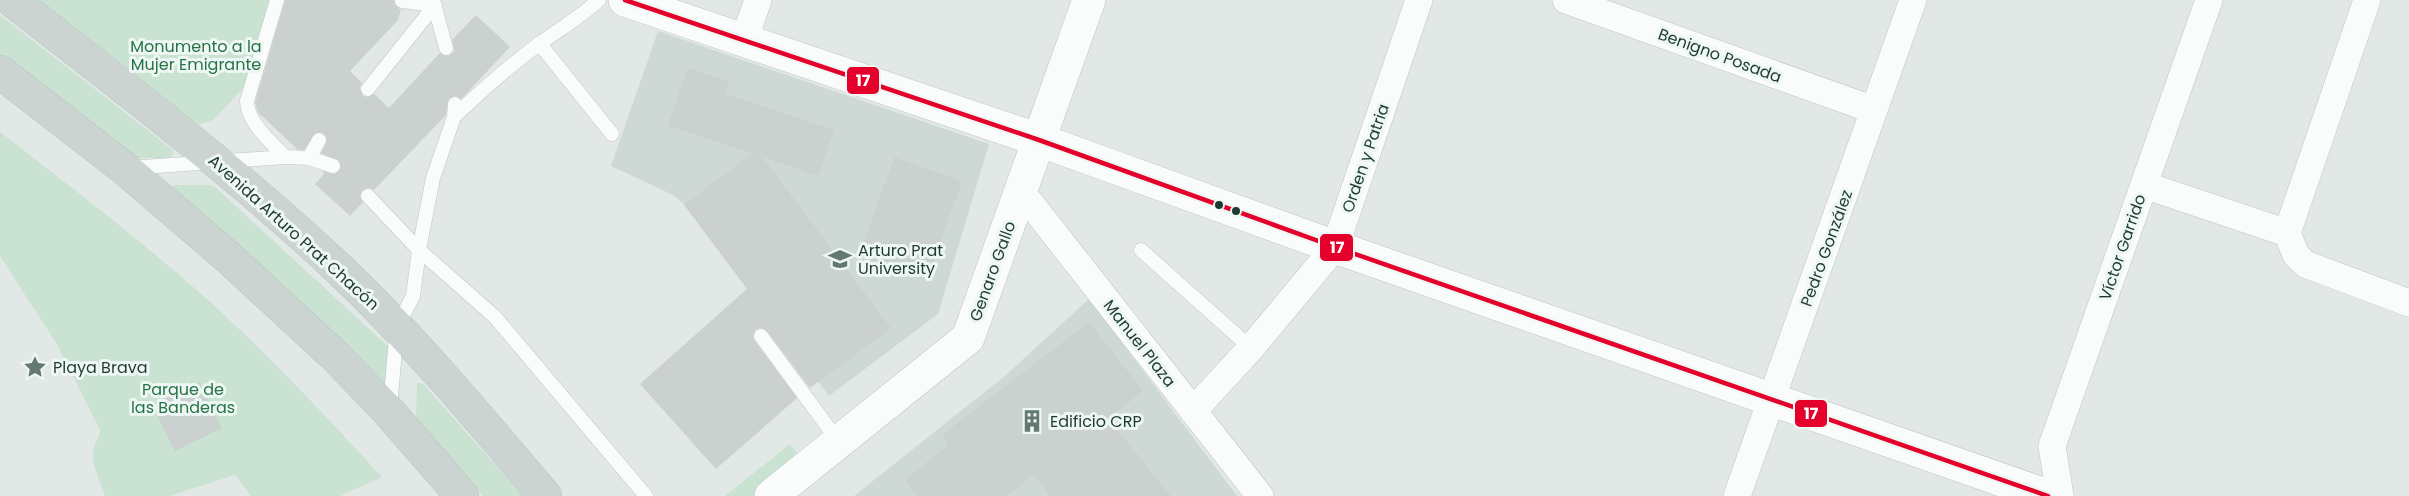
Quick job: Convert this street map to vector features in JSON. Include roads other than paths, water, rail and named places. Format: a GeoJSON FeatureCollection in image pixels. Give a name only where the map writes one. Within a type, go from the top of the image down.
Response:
{"type":"FeatureCollection","features":[{"type":"Feature","properties":{"kind":"main road","name":"Avenida Arturo Prat Chacón"},"geometry":{"type":"LineString","coordinates":[[12,0],[218,162],[322,254],[397,327],[452,387],[545,496]]}},
{"type":"Feature","properties":{"kind":"main road"},"geometry":{"type":"LineString","coordinates":[[0,72],[124,168],[230,259],[335,356],[389,412],[462,496]]}},
{"type":"Feature","properties":{"kind":"street"},"geometry":{"type":"LineString","coordinates":[[625,0],[686,15],[744,40],[1039,140],[1335,247],[2048,496]]}},
{"type":"Feature","properties":{"kind":"street"},"geometry":{"type":"LineString","coordinates":[[744,40],[758,0]]}},
{"type":"Feature","properties":{"kind":"street","name":"Genaro Gallo"},"geometry":{"type":"LineString","coordinates":[[771,496],[968,338],[1089,0]]}},
{"type":"Feature","properties":{"kind":"street","name":"Orden y Patria"},"geometry":{"type":"LineString","coordinates":[[1193,411],[1251,348],[1335,247],[1419,0]]}},
{"type":"Feature","properties":{"kind":"street","name":"Pedro González"},"geometry":{"type":"LineString","coordinates":[[1737,496],[1914,0]]}},
{"type":"Feature","properties":{"kind":"street","name":"Víctor Garrido"},"geometry":{"type":"LineString","coordinates":[[2060,496],[2052,446],[2209,0]]}},
{"type":"Feature","properties":{"kind":"street"},"geometry":{"type":"LineString","coordinates":[[2366,0],[2287,233],[2296,255],[2305,264],[2409,303]]}},
{"type":"Feature","properties":{"kind":"street","name":"Benigno Posada"},"geometry":{"type":"LineString","coordinates":[[1574,1],[1875,110]]}},
{"type":"Feature","properties":{"kind":"street"},"geometry":{"type":"LineString","coordinates":[[2144,185],[2287,233]]}},
{"type":"Feature","properties":{"kind":"street","name":"Manuel Plaza"},"geometry":{"type":"LineString","coordinates":[[1021,191],[1260,496]]}},
{"type":"Feature","properties":{"kind":"lane"},"geometry":{"type":"LineString","coordinates":[[277,0],[247,100],[247,107],[261,130],[285,157]]}},
{"type":"Feature","properties":{"kind":"lane"},"geometry":{"type":"LineString","coordinates":[[389,412],[397,327],[413,296],[432,178],[455,111],[539,43],[577,20],[599,0]]}},
{"type":"Feature","properties":{"kind":"lane"},"geometry":{"type":"LineString","coordinates":[[402,1],[434,3]]}},
{"type":"Feature","properties":{"kind":"lane"},"geometry":{"type":"LineString","coordinates":[[434,3],[446,48]]}},
{"type":"Feature","properties":{"kind":"lane"},"geometry":{"type":"LineString","coordinates":[[368,89],[434,3]]}},
{"type":"Feature","properties":{"kind":"lane"},"geometry":{"type":"LineString","coordinates":[[539,43],[612,134]]}},
{"type":"Feature","properties":{"kind":"lane"},"geometry":{"type":"LineString","coordinates":[[309,158],[320,140]]}},
{"type":"Feature","properties":{"kind":"lane"},"geometry":{"type":"LineString","coordinates":[[124,168],[285,157],[309,158],[333,166]]}},
{"type":"Feature","properties":{"kind":"lane"},"geometry":{"type":"LineString","coordinates":[[368,196],[419,250],[495,317],[646,496]]}},
{"type":"Feature","properties":{"kind":"lane"},"geometry":{"type":"LineString","coordinates":[[1141,250],[1251,348]]}},
{"type":"Feature","properties":{"kind":"lane"},"geometry":{"type":"LineString","coordinates":[[761,336],[839,441]]}},
{"type":"Feature","properties":{"kind":"place","name":"Arturo Prat University"},"geometry":{"type":"Point","coordinates":[840,259]}},
{"type":"Feature","properties":{"kind":"place","name":"Playa Brava"},"geometry":{"type":"Point","coordinates":[35,367]}},
{"type":"Feature","properties":{"kind":"place","name":"Edificio CRP"},"geometry":{"type":"Point","coordinates":[1032,421]}},
{"type":"Feature","properties":{"kind":"park label","name":"Monumento a la Mujer Emigrante"},"geometry":{"type":"Point","coordinates":[196,55]}},
{"type":"Feature","properties":{"kind":"park label","name":"Parque de las Banderas"},"geometry":{"type":"Point","coordinates":[183,398]}}]}
